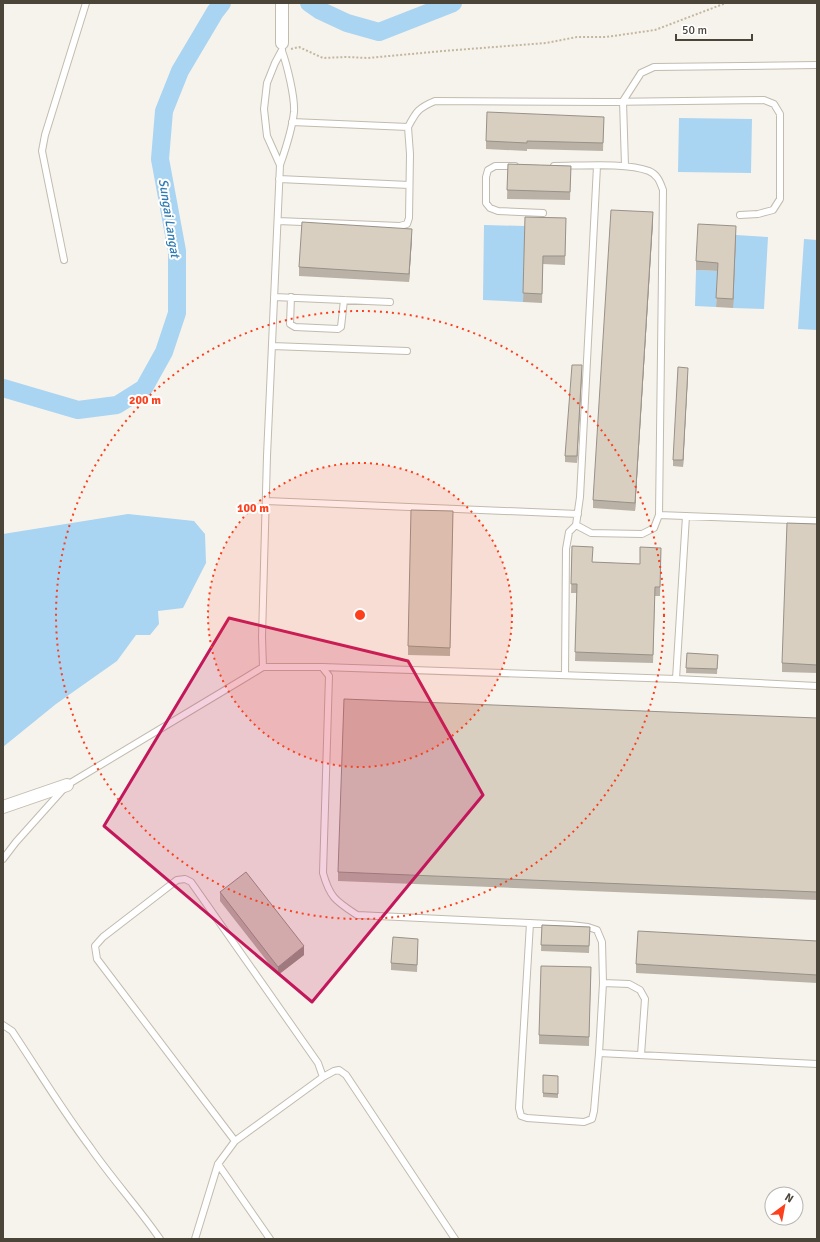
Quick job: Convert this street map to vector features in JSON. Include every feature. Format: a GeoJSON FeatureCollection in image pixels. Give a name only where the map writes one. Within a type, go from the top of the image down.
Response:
{"type":"FeatureCollection","features":[{"type":"Feature","properties":{"kind":"street"},"geometry":{"type":"LineString","coordinates":[[282,3],[282,47]]}},
{"type":"Feature","properties":{"kind":"street"},"geometry":{"type":"LineString","coordinates":[[3,807],[68,785]]}},
{"type":"Feature","properties":{"kind":"lane"},"geometry":{"type":"LineString","coordinates":[[64,260],[42,151],[45,134],[86,3]]}},
{"type":"Feature","properties":{"kind":"lane"},"geometry":{"type":"LineString","coordinates":[[263,666],[262,629],[266,501],[279,179],[280,165],[290,135],[294,110],[287,63],[282,47]]}},
{"type":"Feature","properties":{"kind":"lane"},"geometry":{"type":"LineString","coordinates":[[280,165],[267,136],[264,110],[267,84],[282,47]]}},
{"type":"Feature","properties":{"kind":"lane"},"geometry":{"type":"LineString","coordinates":[[625,166],[623,101],[642,73],[654,67],[817,65]]}},
{"type":"Feature","properties":{"kind":"lane"},"geometry":{"type":"LineString","coordinates":[[278,221],[400,226],[406,224],[409,218],[410,154],[408,128],[415,115],[423,106],[435,101],[764,100],[774,104],[780,114],[780,199],[774,210],[758,214],[740,215]]}},
{"type":"Feature","properties":{"kind":"lane"},"geometry":{"type":"LineString","coordinates":[[292,122],[408,128]]}},
{"type":"Feature","properties":{"kind":"lane"},"geometry":{"type":"LineString","coordinates":[[518,166],[495,166],[488,170],[486,177],[486,203],[490,208],[498,211],[543,213]]}},
{"type":"Feature","properties":{"kind":"lane"},"geometry":{"type":"LineString","coordinates":[[550,166],[625,166],[650,171],[659,178],[663,190],[659,516],[654,528],[642,534],[591,533],[576,525]]}},
{"type":"Feature","properties":{"kind":"lane"},"geometry":{"type":"LineString","coordinates":[[565,675],[566,548],[569,532],[576,525],[580,498],[597,166]]}},
{"type":"Feature","properties":{"kind":"lane"},"geometry":{"type":"LineString","coordinates":[[279,179],[409,185]]}},
{"type":"Feature","properties":{"kind":"lane"},"geometry":{"type":"LineString","coordinates":[[274,297],[390,302]]}},
{"type":"Feature","properties":{"kind":"lane"},"geometry":{"type":"LineString","coordinates":[[291,297],[290,324],[294,327],[338,329],[341,327],[344,300]]}},
{"type":"Feature","properties":{"kind":"lane"},"geometry":{"type":"LineString","coordinates":[[272,346],[408,351]]}},
{"type":"Feature","properties":{"kind":"lane"},"geometry":{"type":"LineString","coordinates":[[266,501],[578,514]]}},
{"type":"Feature","properties":{"kind":"lane"},"geometry":{"type":"LineString","coordinates":[[659,516],[817,521]]}},
{"type":"Feature","properties":{"kind":"lane"},"geometry":{"type":"LineString","coordinates":[[676,679],[686,516]]}},
{"type":"Feature","properties":{"kind":"lane"},"geometry":{"type":"LineString","coordinates":[[3,859],[16,842],[68,785],[246,678],[263,666],[676,679],[817,686]]}},
{"type":"Feature","properties":{"kind":"lane"},"geometry":{"type":"LineString","coordinates":[[322,667],[329,676],[323,873],[328,891],[340,904],[357,915],[530,923],[571,925],[588,927],[597,930],[602,942],[603,983],[599,1053],[594,1111],[592,1119],[584,1122],[527,1118],[521,1116],[519,1108],[530,923]]}},
{"type":"Feature","properties":{"kind":"lane"},"geometry":{"type":"LineString","coordinates":[[235,1141],[97,959],[95,946],[103,937],[177,880],[185,879],[191,882],[318,1063],[322,1077]]}},
{"type":"Feature","properties":{"kind":"lane"},"geometry":{"type":"LineString","coordinates":[[603,983],[629,984],[640,990],[645,999],[641,1055]]}},
{"type":"Feature","properties":{"kind":"lane"},"geometry":{"type":"LineString","coordinates":[[3,1025],[12,1031],[59,1104],[91,1149],[147,1220],[160,1239]]}},
{"type":"Feature","properties":{"kind":"lane"},"geometry":{"type":"LineString","coordinates":[[599,1053],[817,1064]]}},
{"type":"Feature","properties":{"kind":"lane"},"geometry":{"type":"LineString","coordinates":[[195,1239],[218,1164],[235,1141],[322,1077],[339,1070],[346,1075],[455,1239]]}},
{"type":"Feature","properties":{"kind":"lane"},"geometry":{"type":"LineString","coordinates":[[218,1164],[270,1239]]}},
{"type":"Feature","properties":{"kind":"path"},"geometry":{"type":"LineString","coordinates":[[282,47],[299,46],[323,58],[368,58],[546,43],[577,37],[606,37],[655,30],[726,3]]}},
{"type":"Feature","properties":{"kind":"highlighted area"},"geometry":{"type":"Polygon","coordinates":[[[229,618],[408,661],[483,795],[312,1002],[104,826],[229,618]]]}},
{"type":"Feature","properties":{"kind":"water"},"geometry":{"type":"Polygon","coordinates":[[[679,118],[752,119],[751,173],[678,172],[679,118]]]}},
{"type":"Feature","properties":{"kind":"water"},"geometry":{"type":"Polygon","coordinates":[[[484,225],[525,226],[523,302],[483,300],[484,225]]]}},
{"type":"Feature","properties":{"kind":"water"},"geometry":{"type":"Polygon","coordinates":[[[736,235],[768,237],[764,309],[733,308],[736,235]]]}},
{"type":"Feature","properties":{"kind":"water"},"geometry":{"type":"Polygon","coordinates":[[[804,239],[817,240],[817,330],[798,329],[804,239]]]}},
{"type":"Feature","properties":{"kind":"water"},"geometry":{"type":"Polygon","coordinates":[[[696,270],[718,271],[716,307],[695,306],[696,270]]]}},
{"type":"Feature","properties":{"kind":"water"},"geometry":{"type":"Polygon","coordinates":[[[128,514],[194,521],[205,534],[206,563],[183,608],[158,611],[159,624],[150,635],[136,635],[117,661],[56,704],[3,747],[3,534],[128,514]]]}},
{"type":"Feature","properties":{"kind":"building"},"geometry":{"type":"Polygon","coordinates":[[[487,112],[604,117],[603,143],[527,141],[527,143],[486,141],[487,112]]]}},
{"type":"Feature","properties":{"kind":"building"},"geometry":{"type":"Polygon","coordinates":[[[508,164],[571,166],[570,192],[507,190],[508,164]]]}},
{"type":"Feature","properties":{"kind":"building"},"geometry":{"type":"Polygon","coordinates":[[[611,210],[653,212],[635,503],[593,500],[611,210]]]}},
{"type":"Feature","properties":{"kind":"building"},"geometry":{"type":"Polygon","coordinates":[[[525,217],[566,218],[565,256],[543,256],[542,294],[523,293],[525,217]]]}},
{"type":"Feature","properties":{"kind":"building"},"geometry":{"type":"Polygon","coordinates":[[[302,222],[412,229],[409,274],[299,267],[302,222]]]}},
{"type":"Feature","properties":{"kind":"building"},"geometry":{"type":"Polygon","coordinates":[[[698,224],[736,226],[733,299],[716,298],[718,263],[696,261],[698,224]]]}},
{"type":"Feature","properties":{"kind":"building"},"geometry":{"type":"Polygon","coordinates":[[[572,365],[582,365],[577,456],[565,456],[572,365]]]}},
{"type":"Feature","properties":{"kind":"building"},"geometry":{"type":"Polygon","coordinates":[[[678,367],[688,368],[683,460],[673,460],[678,367]]]}},
{"type":"Feature","properties":{"kind":"building"},"geometry":{"type":"Polygon","coordinates":[[[411,510],[453,511],[450,648],[408,646],[411,510]]]}},
{"type":"Feature","properties":{"kind":"building"},"geometry":{"type":"Polygon","coordinates":[[[787,523],[817,524],[817,665],[782,663],[787,523]]]}},
{"type":"Feature","properties":{"kind":"building"},"geometry":{"type":"Polygon","coordinates":[[[572,546],[593,547],[592,562],[640,564],[640,547],[661,548],[660,587],[655,587],[653,655],[575,652],[577,584],[571,584],[572,546]]]}},
{"type":"Feature","properties":{"kind":"building"},"geometry":{"type":"Polygon","coordinates":[[[687,653],[718,655],[717,669],[686,668],[687,653]]]}},
{"type":"Feature","properties":{"kind":"building"},"geometry":{"type":"Polygon","coordinates":[[[344,699],[817,718],[817,892],[338,872],[344,699]]]}},
{"type":"Feature","properties":{"kind":"building"},"geometry":{"type":"Polygon","coordinates":[[[246,872],[304,946],[278,967],[220,892],[246,872]]]}},
{"type":"Feature","properties":{"kind":"building"},"geometry":{"type":"Polygon","coordinates":[[[542,925],[590,927],[589,946],[541,945],[542,925]]]}},
{"type":"Feature","properties":{"kind":"building"},"geometry":{"type":"Polygon","coordinates":[[[638,931],[817,941],[817,975],[636,964],[638,931]]]}},
{"type":"Feature","properties":{"kind":"building"},"geometry":{"type":"Polygon","coordinates":[[[393,937],[418,939],[417,965],[391,963],[393,937]]]}},
{"type":"Feature","properties":{"kind":"building"},"geometry":{"type":"Polygon","coordinates":[[[541,966],[591,967],[589,1037],[539,1035],[541,966]]]}},
{"type":"Feature","properties":{"kind":"building"},"geometry":{"type":"Polygon","coordinates":[[[543,1075],[558,1076],[558,1094],[543,1093],[543,1075]]]}},
{"type":"Feature","properties":{"kind":"waterway","name":"Sungai Langat"},"geometry":{"type":"LineString","coordinates":[[3,388],[78,410],[117,405],[144,388],[164,352],[177,313],[177,251],[160,159],[164,111],[180,71],[215,12],[222,3]]}},
{"type":"Feature","properties":{"kind":"waterway","name":"Sungai Langat"},"geometry":{"type":"LineString","coordinates":[[309,3],[319,10],[347,23],[379,32],[453,3]]}}]}
